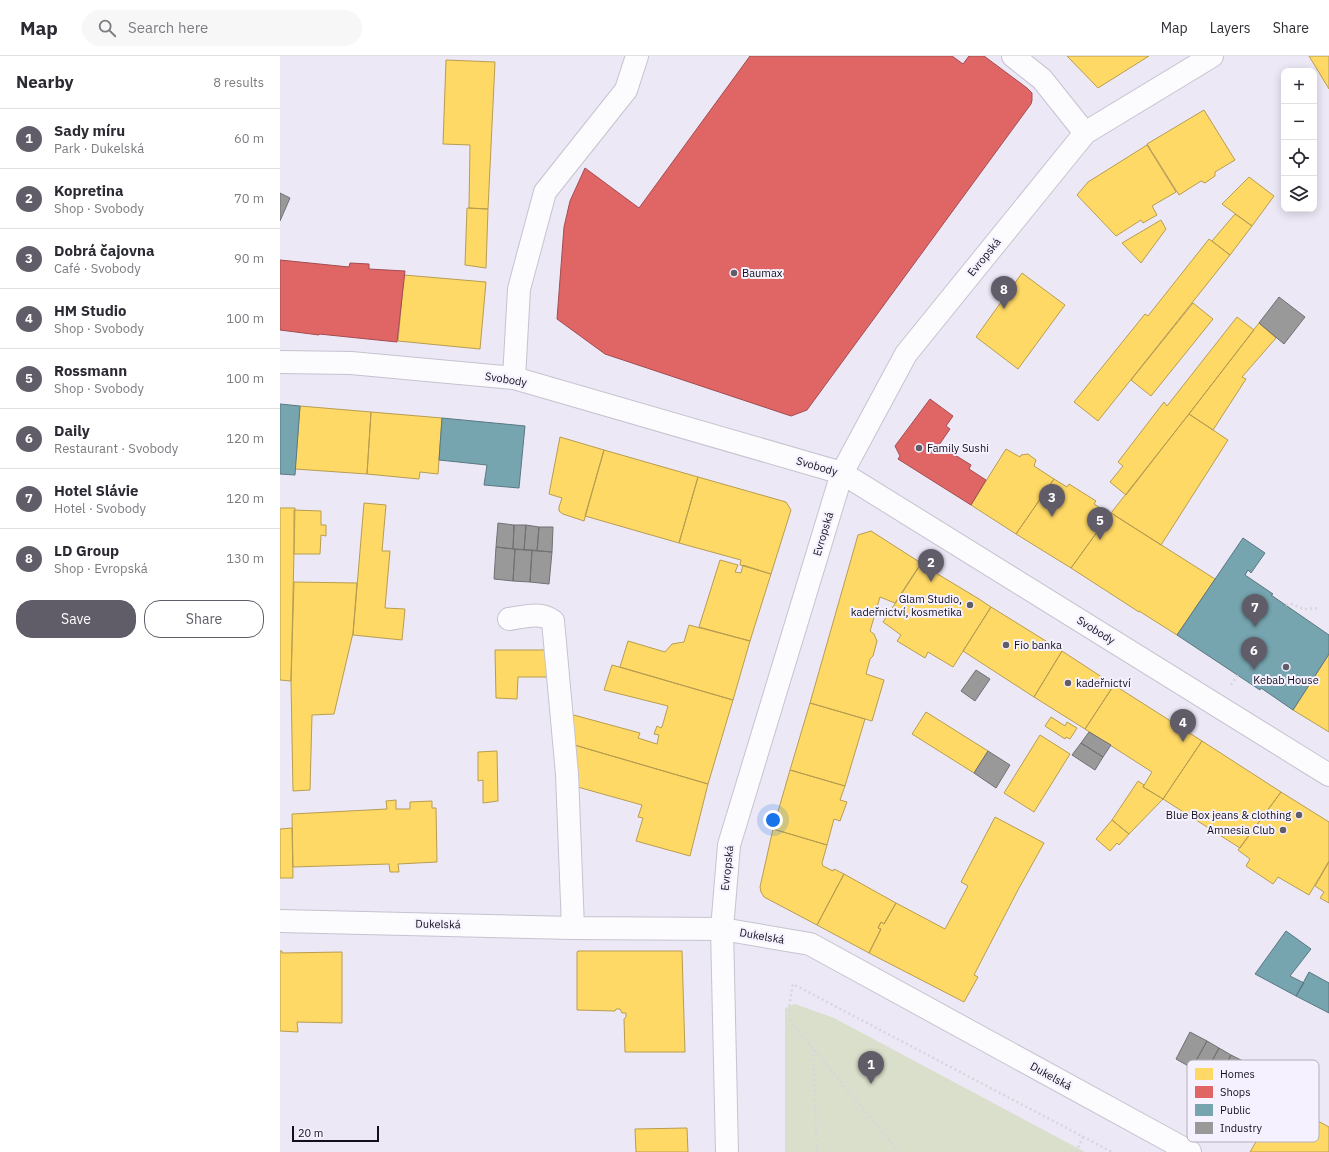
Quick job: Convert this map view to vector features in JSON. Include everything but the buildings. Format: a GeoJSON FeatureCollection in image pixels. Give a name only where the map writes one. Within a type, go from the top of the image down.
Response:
{"type":"FeatureCollection","features":[{"type":"Feature","properties":{"kind":"street"},"geometry":{"type":"LineString","coordinates":[[514,378],[519,289],[544,192],[626,90],[637,56]]}},
{"type":"Feature","properties":{"kind":"street"},"geometry":{"type":"LineString","coordinates":[[1013,56],[1042,79],[1085,134]]}},
{"type":"Feature","properties":{"kind":"street","name":"Evropská"},"geometry":{"type":"LineString","coordinates":[[727,1152],[722,929],[729,845],[842,473],[906,354],[1085,134],[1212,56]]}},
{"type":"Feature","properties":{"kind":"street","name":"Svobody"},"geometry":{"type":"LineString","coordinates":[[280,362],[351,363],[514,378],[842,473],[1329,775]]}},
{"type":"Feature","properties":{"kind":"street"},"geometry":{"type":"LineString","coordinates":[[509,619],[541,615],[548,617],[553,621],[567,774],[573,928]]}},
{"type":"Feature","properties":{"kind":"street","name":"Dukelská"},"geometry":{"type":"LineString","coordinates":[[280,921],[573,928],[722,929],[810,944],[1190,1152]]}},
{"type":"Feature","properties":{"kind":"path"},"geometry":{"type":"LineString","coordinates":[[1286,605],[1291,604],[1304,609],[1319,608]]}},
{"type":"Feature","properties":{"kind":"path"},"geometry":{"type":"LineString","coordinates":[[899,1152],[791,1022],[789,1007],[792,984],[1112,1152]]}},
{"type":"Feature","properties":{"kind":"path"},"geometry":{"type":"LineString","coordinates":[[813,1048],[817,1152]]}},
{"type":"Feature","properties":{"kind":"path"},"geometry":{"type":"LineString","coordinates":[[1076,1152],[1083,1137]]}},
{"type":"Feature","properties":{"kind":"green space"},"geometry":{"type":"Polygon","coordinates":[[[795,1004],[834,1018],[1085,1152],[785,1152],[785,1008],[795,1004]]]}},
{"type":"Feature","properties":{"kind":"place","name":"Baumax"},"geometry":{"type":"Point","coordinates":[734,273]}},
{"type":"Feature","properties":{"kind":"place","name":"LD Group"},"geometry":{"type":"Point","coordinates":[1004,309]}},
{"type":"Feature","properties":{"kind":"place","name":"Family Sushi"},"geometry":{"type":"Point","coordinates":[919,448]}},
{"type":"Feature","properties":{"kind":"place","name":"Dobrá čajovna"},"geometry":{"type":"Point","coordinates":[1052,517]}},
{"type":"Feature","properties":{"kind":"place","name":"Rossmann"},"geometry":{"type":"Point","coordinates":[1100,540]}},
{"type":"Feature","properties":{"kind":"place","name":"Kopretina"},"geometry":{"type":"Point","coordinates":[931,582]}},
{"type":"Feature","properties":{"kind":"place","name":"Glam Studio, kadeřnictví, kosmetika"},"geometry":{"type":"Point","coordinates":[970,605]}},
{"type":"Feature","properties":{"kind":"place","name":"Hotel Slávie"},"geometry":{"type":"Point","coordinates":[1255,627]}},
{"type":"Feature","properties":{"kind":"place","name":"Fio banka"},"geometry":{"type":"Point","coordinates":[1006,645]}},
{"type":"Feature","properties":{"kind":"place","name":"Kebab House"},"geometry":{"type":"Point","coordinates":[1286,667]}},
{"type":"Feature","properties":{"kind":"place","name":"Daily"},"geometry":{"type":"Point","coordinates":[1254,670]}},
{"type":"Feature","properties":{"kind":"place","name":"kadeřnictví"},"geometry":{"type":"Point","coordinates":[1068,683]}},
{"type":"Feature","properties":{"kind":"place","name":"HM Studio"},"geometry":{"type":"Point","coordinates":[1183,742]}},
{"type":"Feature","properties":{"kind":"place","name":"Blue Box jeans & clothing"},"geometry":{"type":"Point","coordinates":[1299,815]}},
{"type":"Feature","properties":{"kind":"place","name":"Amnesia Club"},"geometry":{"type":"Point","coordinates":[1283,830]}},
{"type":"Feature","properties":{"kind":"place","name":"Sady míru"},"geometry":{"type":"Point","coordinates":[871,1084]}}]}
